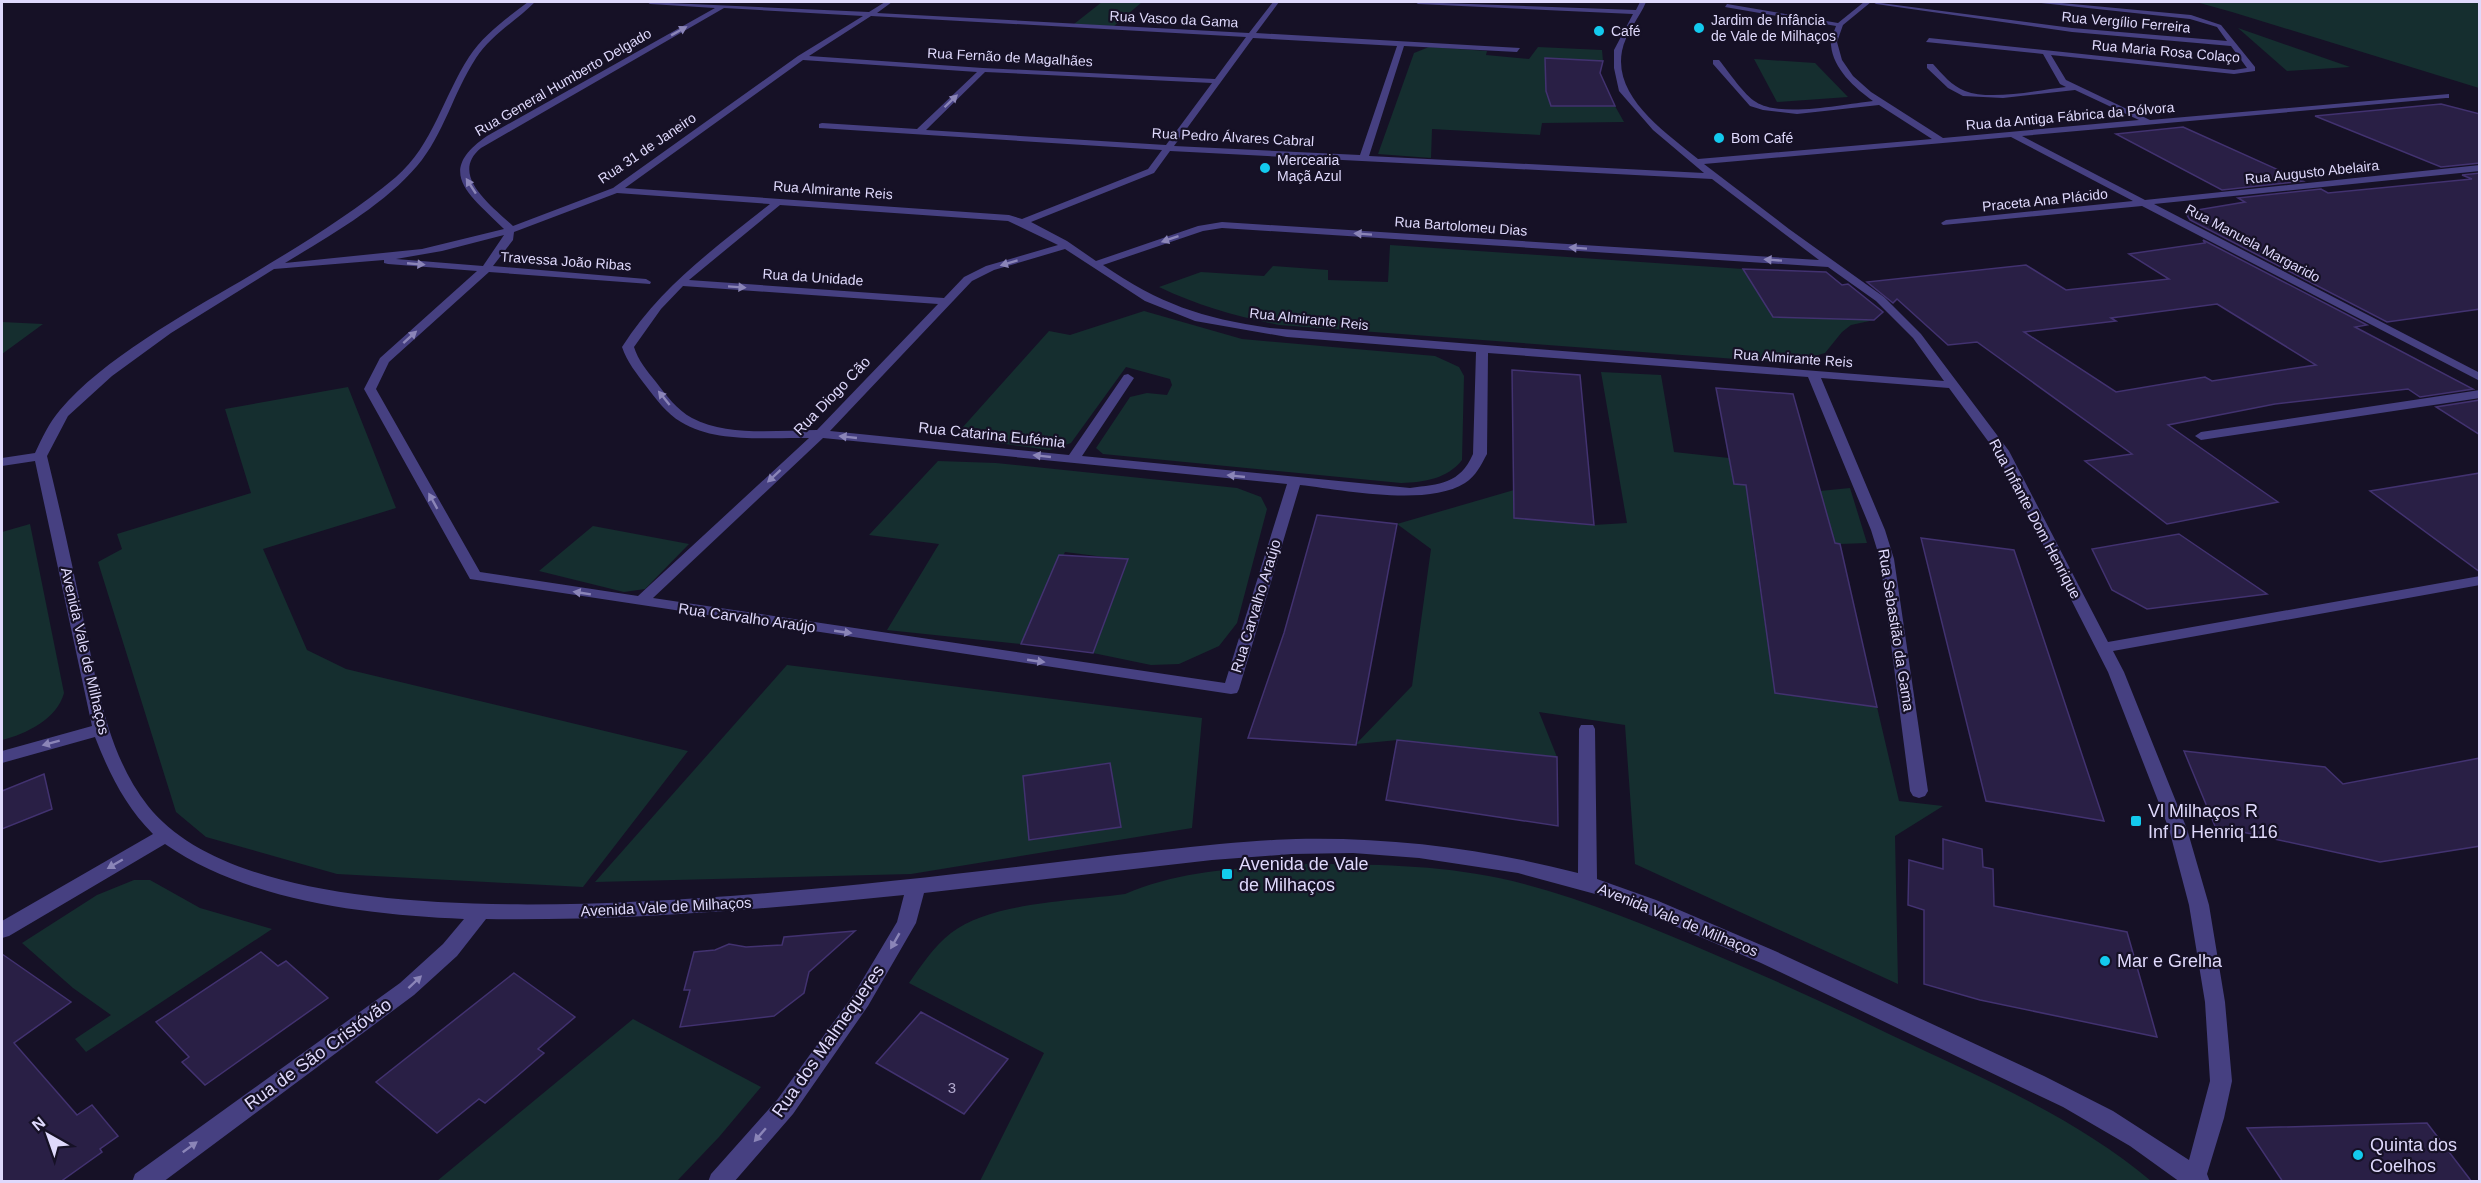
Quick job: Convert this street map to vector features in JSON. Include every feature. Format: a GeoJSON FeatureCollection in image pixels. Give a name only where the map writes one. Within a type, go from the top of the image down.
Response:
{"type":"FeatureCollection","features":[{"type":"Feature","properties":{"kind":"street"},"geometry":{"type":"LineString","coordinates":[[2,462],[40,456],[49,435],[65,412],[92,386],[176,324],[271,268],[351,216],[404,174],[429,145],[475,54],[532,2]]}},
{"type":"Feature","properties":{"kind":"street","name":"Rua Vasco da Gama"},"geometry":{"type":"LineString","coordinates":[[650,2],[1517,50]]}},
{"type":"Feature","properties":{"kind":"street","name":"Rua 31 de Janeiro"},"geometry":{"type":"LineString","coordinates":[[271,268],[441,249],[510,229],[586,203],[616,190],[801,58],[889,2]]}},
{"type":"Feature","properties":{"kind":"street"},"geometry":{"type":"LineString","coordinates":[[1023,222],[1146,173],[1153,168],[1276,2]]}},
{"type":"Feature","properties":{"kind":"street"},"geometry":{"type":"LineString","coordinates":[[1418,2],[1638,12]]}},
{"type":"Feature","properties":{"kind":"street","name":"Rua Infante Dom Henrique"},"geometry":{"type":"LineString","coordinates":[[1642,2],[1618,50],[1618,68],[1623,91],[1656,128],[1695,162],[1880,299],[1917,336],[2002,451],[2116,672],[2174,818],[2199,905],[2215,1002],[2221,1081],[2197,1179]]}},
{"type":"Feature","properties":{"kind":"street"},"geometry":{"type":"LineString","coordinates":[[1868,2],[1839,25],[1835,43],[1840,63],[1850,77],[1878,103],[1942,141]]}},
{"type":"Feature","properties":{"kind":"street","name":"Rua Vergílio Ferreira"},"geometry":{"type":"LineString","coordinates":[[1875,2],[2072,30],[2232,44]]}},
{"type":"Feature","properties":{"kind":"street"},"geometry":{"type":"LineString","coordinates":[[2034,2],[2202,20],[2219,26],[2232,44]]}},
{"type":"Feature","properties":{"kind":"street","name":"Rua General Humberto Delgado"},"geometry":{"type":"LineString","coordinates":[[510,229],[482,203],[465,176],[463,166],[474,149],[723,6]]}},
{"type":"Feature","properties":{"kind":"street"},"geometry":{"type":"LineString","coordinates":[[1727,6],[1839,25]]}},
{"type":"Feature","properties":{"kind":"street","name":"Rua Maria Rosa Colaço"},"geometry":{"type":"LineString","coordinates":[[1929,40],[2234,72],[2250,70],[2251,68],[2232,44]]}},
{"type":"Feature","properties":{"kind":"street"},"geometry":{"type":"LineString","coordinates":[[1364,158],[1401,43]]}},
{"type":"Feature","properties":{"kind":"street"},"geometry":{"type":"LineString","coordinates":[[2046,53],[2063,82],[2149,122]]}},
{"type":"Feature","properties":{"kind":"street","name":"Rua Fernão de Magalhães"},"geometry":{"type":"LineString","coordinates":[[801,58],[983,70],[1217,81]]}},
{"type":"Feature","properties":{"kind":"street"},"geometry":{"type":"LineString","coordinates":[[1716,62],[1753,104],[1761,107],[1788,111],[1878,103]]}},
{"type":"Feature","properties":{"kind":"street"},"geometry":{"type":"LineString","coordinates":[[1930,66],[1958,91],[1968,95],[1984,96],[2075,88]]}},
{"type":"Feature","properties":{"kind":"street"},"geometry":{"type":"LineString","coordinates":[[919,132],[983,70]]}},
{"type":"Feature","properties":{"kind":"street","name":"Rua da Antiga Fábrica da Pólvora"},"geometry":{"type":"LineString","coordinates":[[1695,162],[2446,96]]}},
{"type":"Feature","properties":{"kind":"street","name":"Rua Pedro Álvares Cabral"},"geometry":{"type":"LineString","coordinates":[[822,126],[1167,148],[1714,176]]}},
{"type":"Feature","properties":{"kind":"street","name":"Rua Manuela Margarido"},"geometry":{"type":"LineString","coordinates":[[2013,134],[2480,378]]}},
{"type":"Feature","properties":{"kind":"street","name":"Rua Augusto Abelaira"},"geometry":{"type":"LineString","coordinates":[[2147,203],[2480,168]]}},
{"type":"Feature","properties":{"kind":"street","name":"Rua Almirante Reis"},"geometry":{"type":"LineString","coordinates":[[616,190],[981,215],[1023,222],[1150,299],[1185,313],[1224,324],[1287,334],[1954,385]]}},
{"type":"Feature","properties":{"kind":"street","name":"Rua Catarina Eufémia"},"geometry":{"type":"LineString","coordinates":[[779,201],[679,284],[634,335],[628,347],[631,357],[672,407],[686,420],[705,428],[727,431],[820,434],[1410,492],[1443,488],[1461,481],[1474,470],[1480,454],[1482,349]]}},
{"type":"Feature","properties":{"kind":"street","name":"Praceta Ana Plácido"},"geometry":{"type":"LineString","coordinates":[[1946,223],[2147,203]]}},
{"type":"Feature","properties":{"kind":"street","name":"Rua Bartolomeu Dias"},"geometry":{"type":"LineString","coordinates":[[1094,265],[1201,228],[1222,225],[1831,264]]}},
{"type":"Feature","properties":{"kind":"street","name":"Rua Carvalho Araújo"},"geometry":{"type":"LineString","coordinates":[[510,229],[508,240],[485,270],[384,360],[370,389],[475,576],[1231,689],[1294,481]]}},
{"type":"Feature","properties":{"kind":"street","name":"Rua Diogo Cão"},"geometry":{"type":"LineString","coordinates":[[640,602],[820,434],[968,279],[979,273],[1065,246]]}},
{"type":"Feature","properties":{"kind":"street","name":"Rua 31 de Janeiro"},"geometry":{"type":"LineString","coordinates":[[358,259],[485,270]]}},
{"type":"Feature","properties":{"kind":"street","name":"Travessa João Ribas"},"geometry":{"type":"LineString","coordinates":[[485,270],[646,282]]}},
{"type":"Feature","properties":{"kind":"street","name":"Rua da Unidade"},"geometry":{"type":"LineString","coordinates":[[679,284],[945,302]]}},
{"type":"Feature","properties":{"kind":"street","name":"Rua Sebastião da Gama"},"geometry":{"type":"LineString","coordinates":[[1813,374],[1878,530],[1887,558],[1919,791]]}},
{"type":"Feature","properties":{"kind":"street"},"geometry":{"type":"LineString","coordinates":[[1073,459],[1128,378]]}},
{"type":"Feature","properties":{"kind":"street"},"geometry":{"type":"LineString","coordinates":[[2201,436],[2480,394]]}},
{"type":"Feature","properties":{"kind":"street","name":"Avenida Vale de Milhaços"},"geometry":{"type":"LineString","coordinates":[[40,456],[101,729],[125,785],[141,810],[166,835],[213,865],[273,887],[380,905],[480,913],[539,913],[771,901],[1136,862],[1317,846],[1414,849],[1466,855],[1587,883],[1645,903],[1770,957],[2004,1068],[2124,1129],[2197,1179]]}},
{"type":"Feature","properties":{"kind":"street"},"geometry":{"type":"LineString","coordinates":[[2103,648],[2480,580]]}},
{"type":"Feature","properties":{"kind":"street"},"geometry":{"type":"LineString","coordinates":[[2,756],[101,729]]}},
{"type":"Feature","properties":{"kind":"street"},"geometry":{"type":"LineString","coordinates":[[1587,729],[1587,883]]}},
{"type":"Feature","properties":{"kind":"street"},"geometry":{"type":"LineString","coordinates":[[2,930],[166,835]]}},
{"type":"Feature","properties":{"kind":"street","name":"Rua dos Malmequeres"},"geometry":{"type":"LineString","coordinates":[[719,1182],[785,1107],[861,1000],[906,923],[916,887]]}},
{"type":"Feature","properties":{"kind":"street","name":"Rua de São Cristóvão"},"geometry":{"type":"LineString","coordinates":[[143,1182],[407,989],[450,950],[480,913]]}},
{"type":"Feature","properties":{"kind":"green space"},"geometry":{"type":"Polygon","coordinates":[[[1102,2],[1142,2],[1114,26],[1074,24],[1102,2]]]}},
{"type":"Feature","properties":{"kind":"green space"},"geometry":{"type":"Polygon","coordinates":[[[2196,2],[2479,2],[2479,88],[2232,12],[2196,2]]]}},
{"type":"Feature","properties":{"kind":"green space"},"geometry":{"type":"Polygon","coordinates":[[[2238,28],[2350,67],[2287,71],[2238,28]]]}},
{"type":"Feature","properties":{"kind":"green space"},"geometry":{"type":"Polygon","coordinates":[[[1429,47],[1487,51],[1486,55],[1529,59],[1538,47],[1602,50],[1603,61],[1546,58],[1546,68],[1600,73],[1609,92],[1546,93],[1551,106],[1615,106],[1624,122],[1542,123],[1540,135],[1432,129],[1431,158],[1378,154],[1414,53],[1429,47]]]}},
{"type":"Feature","properties":{"kind":"green space"},"geometry":{"type":"Polygon","coordinates":[[[1754,59],[1815,63],[1848,97],[1777,102],[1754,59]]]}},
{"type":"Feature","properties":{"kind":"green space"},"geometry":{"type":"Polygon","coordinates":[[[1390,245],[1743,269],[1774,317],[1874,320],[1851,325],[1842,332],[1825,353],[1790,363],[1279,325],[1218,310],[1159,287],[1201,272],[1264,276],[1273,266],[1328,270],[1328,280],[1388,282],[1390,245]]]}},
{"type":"Feature","properties":{"kind":"green space"},"geometry":{"type":"Polygon","coordinates":[[[1144,311],[1242,339],[1435,356],[1459,367],[1464,376],[1462,460],[1450,471],[1435,478],[1401,483],[1103,454],[1096,448],[1130,397],[1147,393],[1167,395],[1172,385],[1170,379],[1126,367],[1071,443],[1050,450],[954,437],[1049,331],[1070,335],[1144,311]]]}},
{"type":"Feature","properties":{"kind":"green space"},"geometry":{"type":"Polygon","coordinates":[[[2,322],[43,324],[2,354],[2,322]]]}},
{"type":"Feature","properties":{"kind":"green space"},"geometry":{"type":"Polygon","coordinates":[[[1601,372],[1661,375],[1674,452],[1729,458],[1734,484],[1820,491],[1850,488],[1867,543],[1840,544],[1752,535],[1775,693],[1877,707],[1899,801],[1943,806],[1895,836],[1898,984],[1635,864],[1625,725],[1539,712],[1557,757],[1398,740],[1356,744],[1412,686],[1431,549],[1397,524],[1514,490],[1515,518],[1594,525],[1627,523],[1601,372]]]}},
{"type":"Feature","properties":{"kind":"green space"},"geometry":{"type":"Polygon","coordinates":[[[348,387],[396,508],[263,549],[307,650],[346,669],[688,751],[583,887],[337,874],[206,837],[176,812],[98,562],[122,549],[117,534],[251,493],[225,409],[348,387]]]}},
{"type":"Feature","properties":{"kind":"green space"},"geometry":{"type":"Polygon","coordinates":[[[938,461],[996,463],[1237,488],[1261,497],[1267,509],[1237,623],[1219,646],[1179,664],[1151,665],[1093,653],[1128,560],[1065,552],[1021,644],[887,630],[939,544],[869,535],[938,461]]]}},
{"type":"Feature","properties":{"kind":"green space"},"geometry":{"type":"Polygon","coordinates":[[[30,524],[64,693],[48,718],[21,734],[2,740],[2,532],[30,524]]]}},
{"type":"Feature","properties":{"kind":"green space"},"geometry":{"type":"Polygon","coordinates":[[[593,526],[689,544],[645,589],[624,592],[539,571],[593,526]]]}},
{"type":"Feature","properties":{"kind":"green space"},"geometry":{"type":"Polygon","coordinates":[[[787,665],[1202,718],[1192,828],[911,874],[595,882],[787,665]]]}},
{"type":"Feature","properties":{"kind":"green space"},"geometry":{"type":"Polygon","coordinates":[[[1307,864],[1404,866],[1452,870],[1499,878],[1553,892],[1607,911],[1779,983],[1992,1083],[2091,1137],[2151,1181],[980,1181],[1044,1053],[909,983],[945,938],[968,923],[988,915],[1034,904],[1125,894],[1169,879],[1214,871],[1307,864]]]}},
{"type":"Feature","properties":{"kind":"green space"},"geometry":{"type":"Polygon","coordinates":[[[134,880],[150,880],[200,908],[272,929],[86,1052],[75,1039],[111,1015],[73,988],[22,943],[97,895],[134,880]]]}},
{"type":"Feature","properties":{"kind":"green space"},"geometry":{"type":"Polygon","coordinates":[[[633,1019],[761,1087],[719,1137],[677,1181],[437,1181],[633,1019]]]}},
{"type":"Feature","properties":{"kind":"building"},"geometry":{"type":"Polygon","coordinates":[[[1545,58],[1603,61],[1600,73],[1615,106],[1551,106],[1546,91],[1545,58]]]}},
{"type":"Feature","properties":{"kind":"building"},"geometry":{"type":"Polygon","coordinates":[[[2441,104],[2480,114],[2480,163],[2441,167],[2315,116],[2441,104]]]}},
{"type":"Feature","properties":{"kind":"building"},"geometry":{"type":"Polygon","coordinates":[[[2183,127],[2303,181],[2222,190],[2116,134],[2183,127]]]}},
{"type":"Feature","properties":{"kind":"building"},"geometry":{"type":"Polygon","coordinates":[[[2480,173],[2480,309],[2387,322],[2190,220],[2185,212],[2245,202],[2238,198],[2321,189],[2328,193],[2472,179],[2462,175],[2480,173]]]}},
{"type":"Feature","properties":{"kind":"building"},"geometry":{"type":"Polygon","coordinates":[[[2203,240],[2367,325],[2355,327],[2473,389],[2420,397],[2408,389],[2275,404],[2168,425],[2278,502],[2167,524],[2085,461],[2132,454],[1977,342],[1948,345],[1897,299],[1893,303],[1867,282],[2026,265],[2066,290],[2169,279],[2129,254],[2205,243],[2203,240]],[[2217,304],[2111,318],[2116,321],[2024,332],[2116,392],[2205,377],[2212,381],[2316,365],[2217,304]]]}},
{"type":"Feature","properties":{"kind":"building"},"geometry":{"type":"Polygon","coordinates":[[[1743,269],[1826,272],[1842,285],[1848,284],[1883,312],[1874,320],[1773,317],[1743,269]]]}},
{"type":"Feature","properties":{"kind":"building"},"geometry":{"type":"Polygon","coordinates":[[[1512,370],[1580,375],[1594,525],[1514,518],[1512,370]]]}},
{"type":"Feature","properties":{"kind":"building"},"geometry":{"type":"Polygon","coordinates":[[[1716,388],[1793,394],[1835,543],[1840,544],[1877,707],[1775,693],[1746,485],[1734,484],[1716,388]]]}},
{"type":"Feature","properties":{"kind":"building"},"geometry":{"type":"Polygon","coordinates":[[[2480,400],[2480,435],[2436,407],[2480,400]]]}},
{"type":"Feature","properties":{"kind":"building"},"geometry":{"type":"Polygon","coordinates":[[[2480,473],[2480,572],[2370,491],[2480,473]]]}},
{"type":"Feature","properties":{"kind":"building"},"geometry":{"type":"Polygon","coordinates":[[[1317,515],[1397,524],[1356,745],[1248,738],[1284,633],[1317,515]]]}},
{"type":"Feature","properties":{"kind":"building"},"geometry":{"type":"Polygon","coordinates":[[[2179,534],[2267,594],[2147,609],[2112,590],[2092,549],[2179,534]]]}},
{"type":"Feature","properties":{"kind":"building"},"geometry":{"type":"Polygon","coordinates":[[[1921,538],[2014,550],[2104,821],[1986,801],[1921,538]]]}},
{"type":"Feature","properties":{"kind":"building"},"geometry":{"type":"Polygon","coordinates":[[[1059,555],[1128,559],[1093,653],[1021,644],[1059,555]]]}},
{"type":"Feature","properties":{"kind":"building"},"geometry":{"type":"Polygon","coordinates":[[[1397,740],[1557,757],[1558,826],[1386,800],[1397,740]]]}},
{"type":"Feature","properties":{"kind":"building"},"geometry":{"type":"Polygon","coordinates":[[[2184,751],[2325,767],[2343,784],[2480,758],[2480,846],[2380,862],[2215,826],[2184,751]]]}},
{"type":"Feature","properties":{"kind":"building"},"geometry":{"type":"Polygon","coordinates":[[[1110,763],[1121,827],[1029,840],[1023,776],[1110,763]]]}},
{"type":"Feature","properties":{"kind":"building"},"geometry":{"type":"Polygon","coordinates":[[[44,774],[52,809],[2,829],[2,791],[44,774]]]}},
{"type":"Feature","properties":{"kind":"building"},"geometry":{"type":"Polygon","coordinates":[[[1943,839],[1982,849],[1983,867],[1993,869],[1994,906],[2127,932],[2157,1037],[1980,1000],[1924,984],[1924,910],[1908,905],[1909,860],[1943,869],[1943,839]]]}},
{"type":"Feature","properties":{"kind":"building"},"geometry":{"type":"Polygon","coordinates":[[[855,931],[809,972],[804,993],[774,1016],[680,1027],[690,990],[684,990],[694,952],[715,950],[729,944],[746,947],[782,945],[784,937],[855,931]]]}},
{"type":"Feature","properties":{"kind":"building"},"geometry":{"type":"Polygon","coordinates":[[[261,952],[278,966],[286,961],[328,998],[205,1085],[182,1062],[189,1057],[156,1022],[261,952]]]}},
{"type":"Feature","properties":{"kind":"building"},"geometry":{"type":"Polygon","coordinates":[[[2,954],[71,1002],[14,1043],[77,1115],[92,1105],[118,1136],[100,1149],[102,1152],[60,1182],[2,1182],[2,954]]]}},
{"type":"Feature","properties":{"kind":"building"},"geometry":{"type":"Polygon","coordinates":[[[514,973],[575,1017],[538,1049],[544,1053],[515,1078],[485,1103],[479,1099],[437,1133],[376,1082],[514,973]]]}},
{"type":"Feature","properties":{"kind":"building"},"geometry":{"type":"Polygon","coordinates":[[[921,1012],[1008,1059],[964,1114],[876,1063],[921,1012]]]}},
{"type":"Feature","properties":{"kind":"building","name":"Quinta dos Coelhos"},"geometry":{"type":"Polygon","coordinates":[[[2427,1123],[2472,1182],[2283,1182],[2247,1128],[2427,1123]]]}},
{"type":"Feature","properties":{"kind":"place","name":"Jardim de Infância de Vale de Milhaços"},"geometry":{"type":"Point","coordinates":[1699,28]}},
{"type":"Feature","properties":{"kind":"place","name":"Café"},"geometry":{"type":"Point","coordinates":[1599,31]}},
{"type":"Feature","properties":{"kind":"place","name":"Bom Café"},"geometry":{"type":"Point","coordinates":[1719,138]}},
{"type":"Feature","properties":{"kind":"place","name":"Mercearia Maçã Azul"},"geometry":{"type":"Point","coordinates":[1265,168]}},
{"type":"Feature","properties":{"kind":"place","name":"Vl Milhaços R Inf D Henriq 116"},"geometry":{"type":"Point","coordinates":[2136,821]}},
{"type":"Feature","properties":{"kind":"place","name":"Avenida de Vale de Milhaços"},"geometry":{"type":"Point","coordinates":[1227,874]}},
{"type":"Feature","properties":{"kind":"place","name":"Mar e Grelha"},"geometry":{"type":"Point","coordinates":[2105,961]}},
{"type":"Feature","properties":{"kind":"place","name":"Quinta dos Coelhos"},"geometry":{"type":"Point","coordinates":[2358,1155]}}]}
